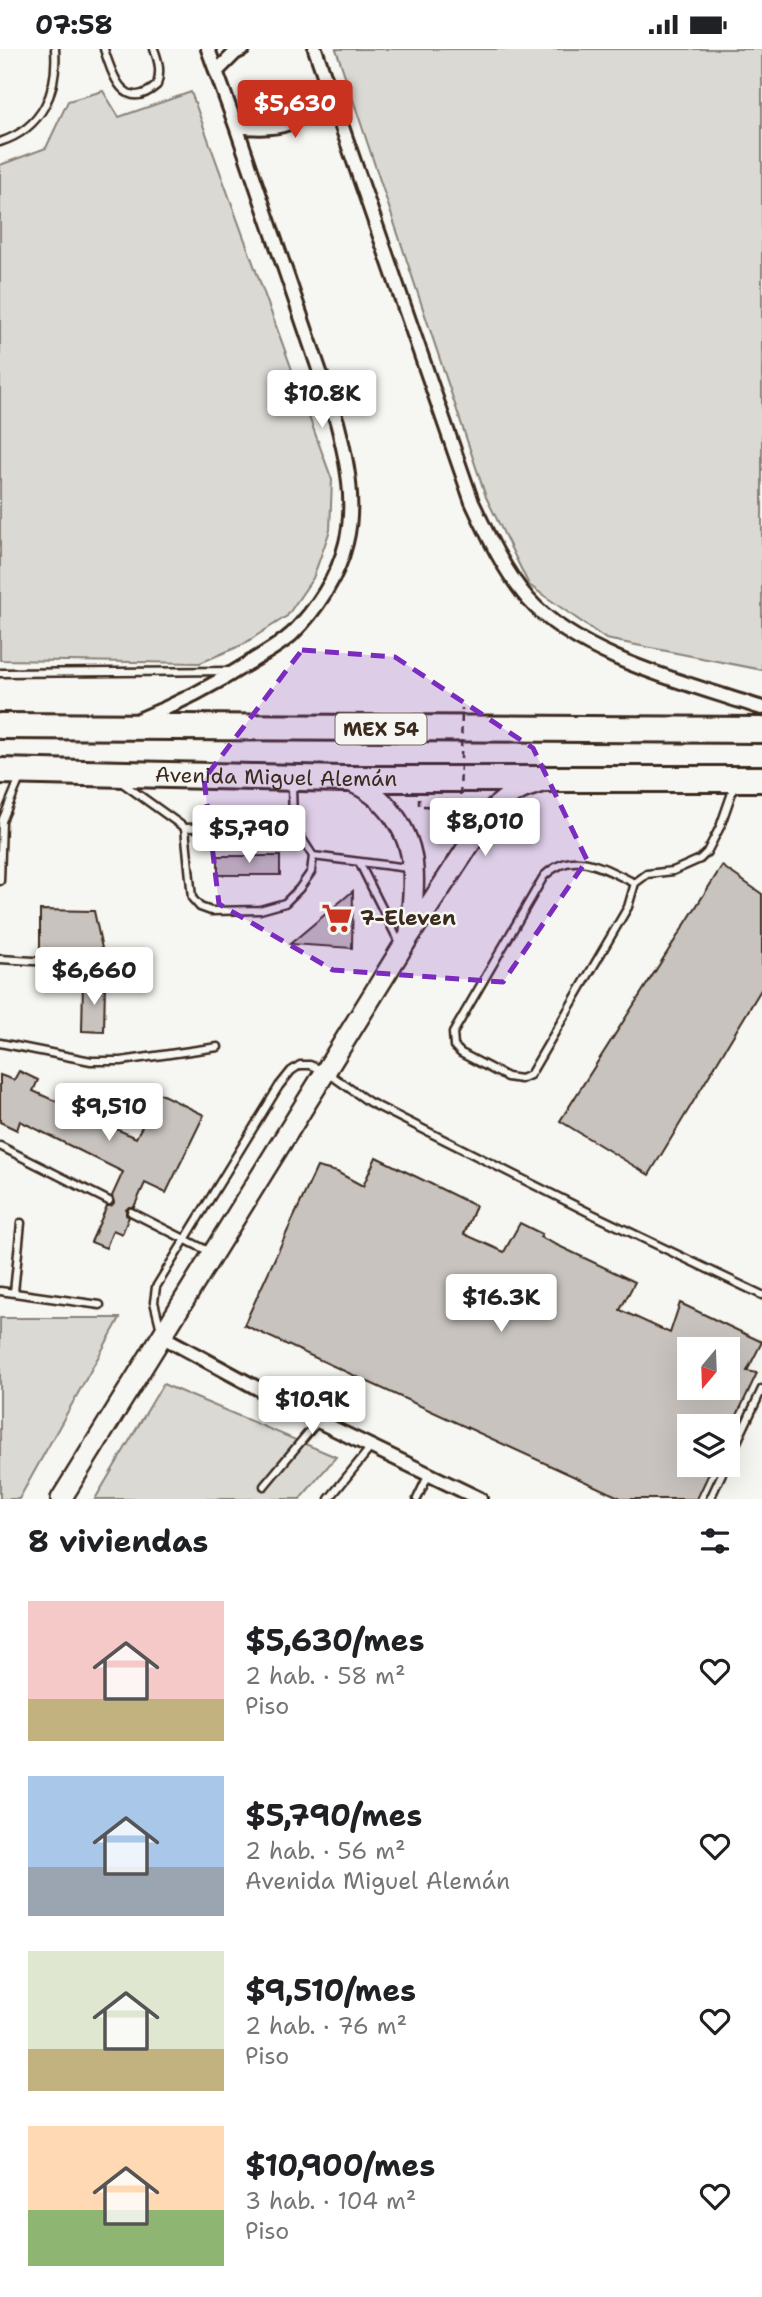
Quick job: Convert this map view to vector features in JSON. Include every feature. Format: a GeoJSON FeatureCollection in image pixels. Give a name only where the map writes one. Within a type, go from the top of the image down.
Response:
{"type":"FeatureCollection","features":[{"type":"Feature","properties":{"kind":"highway","name":"MEX 54"},"geometry":{"type":"LineString","coordinates":[[0,726],[762,730]]}},
{"type":"Feature","properties":{"kind":"highway","name":"Avenida Miguel Alemán"},"geometry":{"type":"LineString","coordinates":[[11,771],[343,779],[762,779]]}},
{"type":"Feature","properties":{"kind":"main road"},"geometry":{"type":"LineString","coordinates":[[61,1499],[406,942],[492,810],[524,787],[560,778]]}},
{"type":"Feature","properties":{"kind":"main road"},"geometry":{"type":"LineString","coordinates":[[343,779],[369,790],[390,810],[406,838],[413,869],[406,942]]}},
{"type":"Feature","properties":{"kind":"street"},"geometry":{"type":"LineString","coordinates":[[121,726],[180,702],[237,671],[290,636],[330,583],[346,543],[350,501],[347,462],[337,422],[208,49]]}},
{"type":"Feature","properties":{"kind":"street"},"geometry":{"type":"LineString","coordinates":[[216,72],[235,53],[243,49]]}},
{"type":"Feature","properties":{"kind":"street"},"geometry":{"type":"LineString","coordinates":[[314,49],[472,502],[494,550],[528,599],[560,628],[606,653],[762,708]]}},
{"type":"Feature","properties":{"kind":"street"},"geometry":{"type":"LineString","coordinates":[[236,126],[263,129],[289,124],[312,110],[328,89]]}},
{"type":"Feature","properties":{"kind":"street"},"geometry":{"type":"LineString","coordinates":[[163,1337],[318,1421],[480,1499]]}},
{"type":"Feature","properties":{"kind":"lane"},"geometry":{"type":"LineString","coordinates":[[0,142],[29,128],[44,108],[52,89],[56,68],[55,49]]}},
{"type":"Feature","properties":{"kind":"lane"},"geometry":{"type":"LineString","coordinates":[[104,49],[117,84],[124,91],[143,94],[157,85],[160,77],[154,49]]}},
{"type":"Feature","properties":{"kind":"lane"},"geometry":{"type":"LineString","coordinates":[[0,673],[237,671]]}},
{"type":"Feature","properties":{"kind":"lane"},"geometry":{"type":"LineString","coordinates":[[0,881],[2,821],[11,771]]}},
{"type":"Feature","properties":{"kind":"lane"},"geometry":{"type":"LineString","coordinates":[[108,773],[185,828],[293,825]]}},
{"type":"Feature","properties":{"kind":"lane"},"geometry":{"type":"LineString","coordinates":[[185,828],[192,898],[206,910],[260,910],[285,903],[311,872],[313,856],[293,825],[292,778]]}},
{"type":"Feature","properties":{"kind":"lane"},"geometry":{"type":"LineString","coordinates":[[635,883],[588,862],[563,863],[552,868],[544,876],[453,1033],[454,1046],[461,1053],[507,1077],[522,1079],[530,1076],[628,907],[635,883],[647,874],[673,871],[700,859],[707,852],[737,779]]}},
{"type":"Feature","properties":{"kind":"lane"},"geometry":{"type":"LineString","coordinates":[[313,856],[413,869]]}},
{"type":"Feature","properties":{"kind":"lane"},"geometry":{"type":"LineString","coordinates":[[359,862],[406,942]]}},
{"type":"Feature","properties":{"kind":"lane"},"geometry":{"type":"LineString","coordinates":[[0,959],[67,963]]}},
{"type":"Feature","properties":{"kind":"lane"},"geometry":{"type":"LineString","coordinates":[[0,1043],[92,1062],[121,1062],[218,1047]]}},
{"type":"Feature","properties":{"kind":"lane"},"geometry":{"type":"LineString","coordinates":[[163,1337],[153,1294],[279,1086],[291,1071],[300,1065],[325,1072],[369,1102],[588,1212],[762,1295]]}},
{"type":"Feature","properties":{"kind":"lane"},"geometry":{"type":"LineString","coordinates":[[0,1146],[109,1201]]}},
{"type":"Feature","properties":{"kind":"lane"},"geometry":{"type":"LineString","coordinates":[[131,1212],[214,1254]]}},
{"type":"Feature","properties":{"kind":"lane"},"geometry":{"type":"LineString","coordinates":[[14,1292],[21,1223]]}},
{"type":"Feature","properties":{"kind":"lane"},"geometry":{"type":"LineString","coordinates":[[0,1291],[100,1305]]}},
{"type":"Feature","properties":{"kind":"lane"},"geometry":{"type":"LineString","coordinates":[[740,1436],[762,1389]]}},
{"type":"Feature","properties":{"kind":"lane"},"geometry":{"type":"LineString","coordinates":[[264,1486],[318,1421]]}},
{"type":"Feature","properties":{"kind":"lane"},"geometry":{"type":"LineString","coordinates":[[329,1499],[372,1447]]}},
{"type":"Feature","properties":{"kind":"lane"},"geometry":{"type":"LineString","coordinates":[[417,1499],[429,1474]]}},
{"type":"Feature","properties":{"kind":"lane"},"geometry":{"type":"LineString","coordinates":[[710,1499],[720,1477]]}},
{"type":"Feature","properties":{"kind":"path"},"geometry":{"type":"LineString","coordinates":[[419,806],[460,807],[462,708]]}},
{"type":"Feature","properties":{"kind":"highlighted area"},"geometry":{"type":"Polygon","coordinates":[[[302,650],[395,657],[533,748],[587,860],[503,982],[333,970],[219,904],[204,779],[302,650]]]}},
{"type":"Feature","properties":{"kind":"shaded area"},"geometry":{"type":"Polygon","coordinates":[[[336,49],[762,49],[762,670],[606,639],[529,585],[486,497],[336,49]]]}},
{"type":"Feature","properties":{"kind":"shaded area"},"geometry":{"type":"Polygon","coordinates":[[[103,91],[119,117],[191,92],[332,480],[330,530],[313,578],[287,616],[242,645],[200,663],[0,660],[0,165],[46,148],[68,101],[103,91]]]}},
{"type":"Feature","properties":{"kind":"shaded area"},"geometry":{"type":"Polygon","coordinates":[[[0,1318],[120,1318],[19,1499],[0,1499],[0,1318]]]}},
{"type":"Feature","properties":{"kind":"shaded area"},"geometry":{"type":"Polygon","coordinates":[[[163,1384],[336,1457],[300,1499],[95,1499],[163,1384]]]}},
{"type":"Feature","properties":{"kind":"building"},"geometry":{"type":"Polygon","coordinates":[[[218,856],[280,856],[280,875],[218,875],[218,856]]]}},
{"type":"Feature","properties":{"kind":"building"},"geometry":{"type":"Polygon","coordinates":[[[722,866],[762,894],[762,988],[649,1175],[560,1121],[722,866]]]}},
{"type":"Feature","properties":{"kind":"building","name":"7-Eleven"},"geometry":{"type":"Polygon","coordinates":[[[353,891],[352,948],[290,944],[353,891]]]}},
{"type":"Feature","properties":{"kind":"building"},"geometry":{"type":"Polygon","coordinates":[[[40,910],[94,911],[103,953],[40,952],[40,910]]]}},
{"type":"Feature","properties":{"kind":"building"},"geometry":{"type":"Polygon","coordinates":[[[83,982],[105,983],[104,1032],[82,1031],[83,982]]]}},
{"type":"Feature","properties":{"kind":"building"},"geometry":{"type":"Polygon","coordinates":[[[19,1071],[38,1080],[33,1091],[136,1138],[159,1093],[204,1115],[166,1193],[145,1183],[134,1207],[126,1210],[129,1217],[122,1234],[113,1230],[106,1248],[91,1242],[107,1206],[114,1203],[112,1196],[123,1172],[20,1121],[17,1130],[0,1122],[0,1075],[14,1080],[19,1071]]]}},
{"type":"Feature","properties":{"kind":"building"},"geometry":{"type":"Polygon","coordinates":[[[376,1157],[476,1206],[464,1234],[504,1252],[520,1223],[542,1234],[540,1237],[635,1282],[620,1310],[670,1333],[680,1303],[762,1342],[747,1371],[757,1373],[738,1414],[677,1414],[677,1477],[707,1477],[697,1499],[623,1499],[244,1325],[317,1167],[337,1172],[363,1186],[376,1157]]]}},
{"type":"Feature","properties":{"kind":"place","name":"7-Eleven"},"geometry":{"type":"Point","coordinates":[337,918]}}]}
